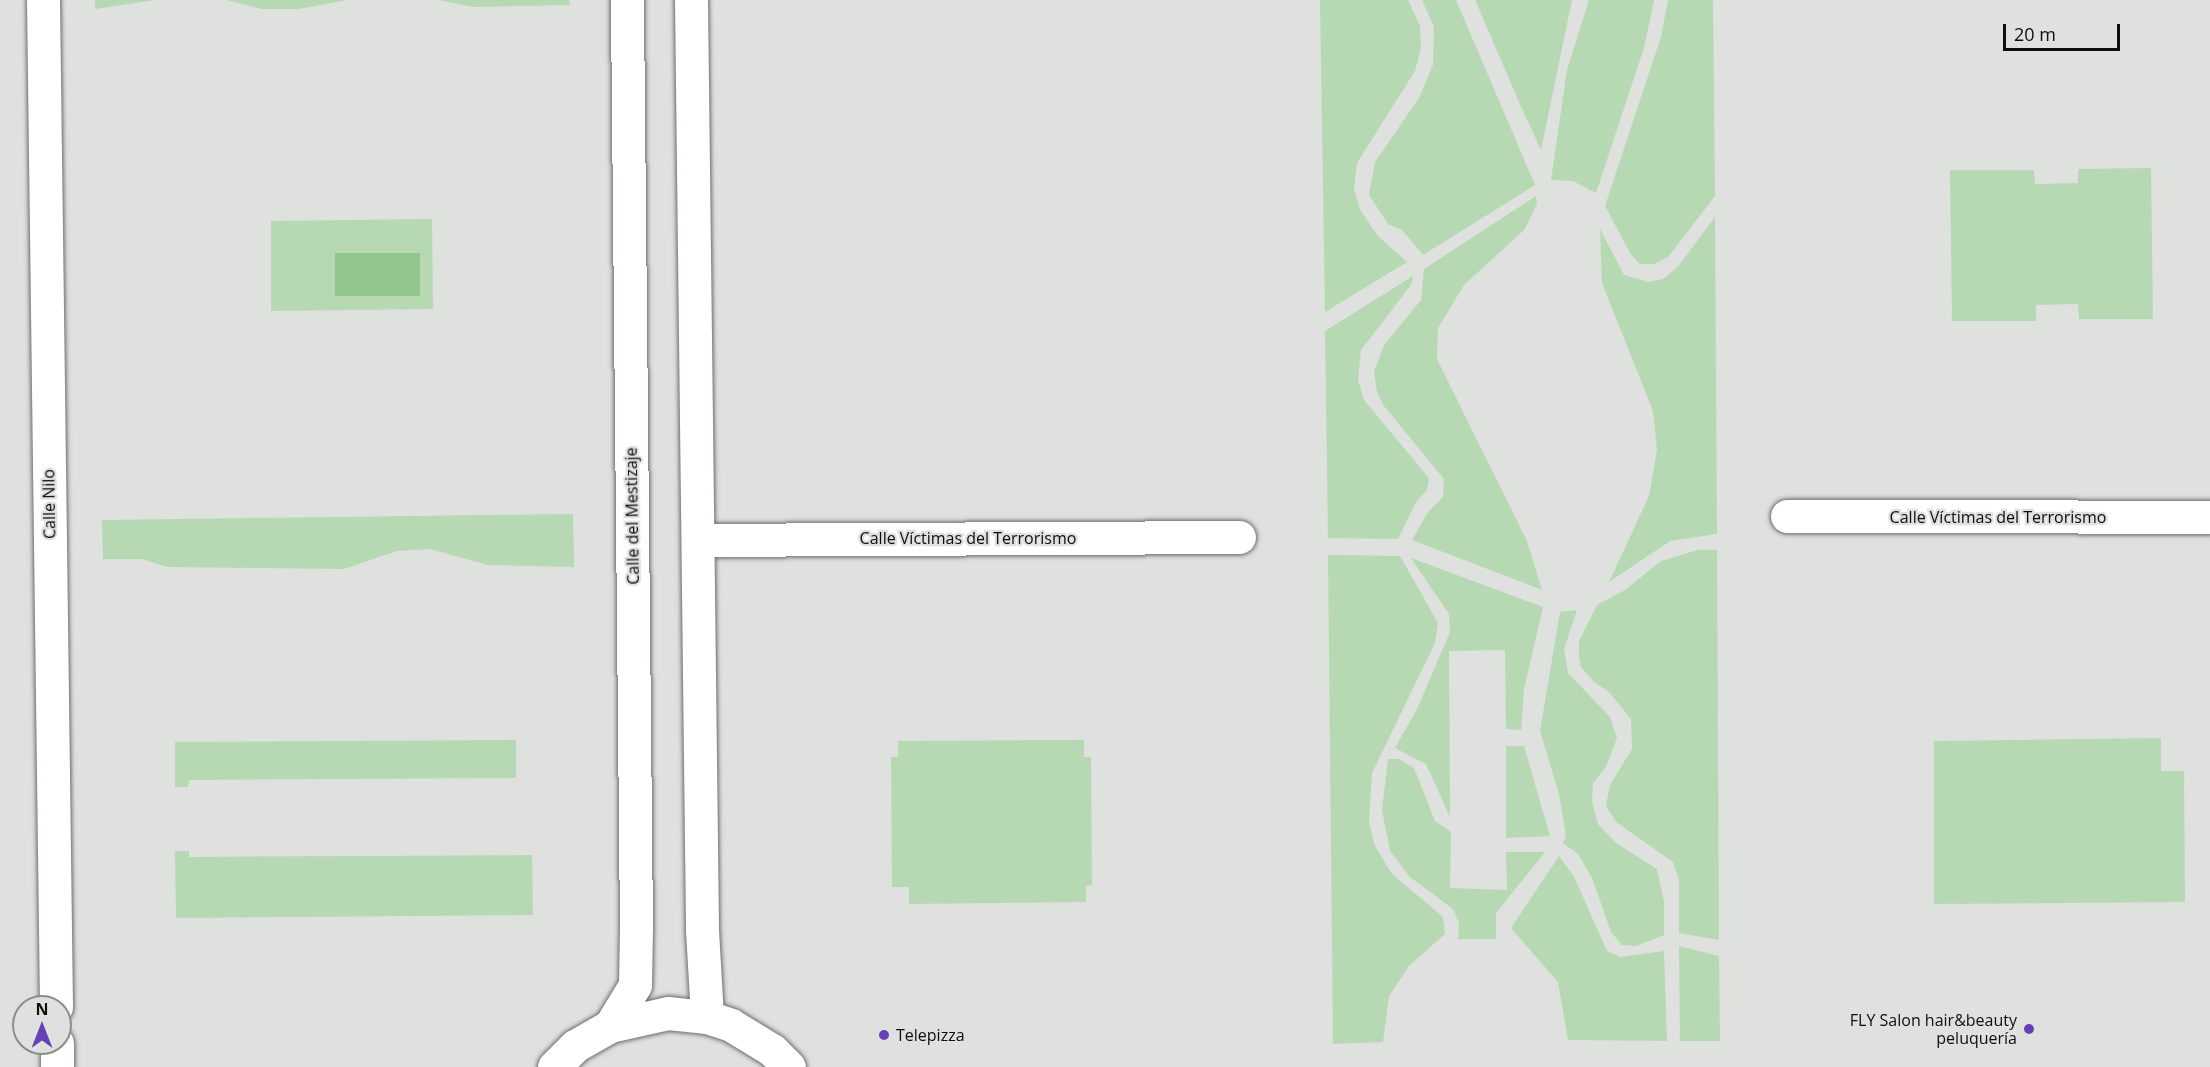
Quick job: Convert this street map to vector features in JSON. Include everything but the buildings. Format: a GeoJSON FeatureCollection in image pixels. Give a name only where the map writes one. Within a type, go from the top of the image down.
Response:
{"type":"FeatureCollection","features":[{"type":"Feature","properties":{"kind":"street","name":"Calle Nilo"},"geometry":{"type":"LineString","coordinates":[[43,0],[56,995]]}},
{"type":"Feature","properties":{"kind":"street","name":"Calle del Mestizaje"},"geometry":{"type":"LineString","coordinates":[[610,1026],[635,985],[636,929],[627,0]]}},
{"type":"Feature","properties":{"kind":"street"},"geometry":{"type":"LineString","coordinates":[[691,0],[702,930],[707,1017]]}},
{"type":"Feature","properties":{"kind":"street","name":"Calle Víctimas del Terrorismo"},"geometry":{"type":"LineString","coordinates":[[1787,516],[2210,517]]}},
{"type":"Feature","properties":{"kind":"street","name":"Calle Víctimas del Terrorismo"},"geometry":{"type":"LineString","coordinates":[[698,540],[1239,537]]}},
{"type":"Feature","properties":{"kind":"street"},"geometry":{"type":"LineString","coordinates":[[554,1067],[575,1046],[610,1026],[648,1014],[707,1017],[753,1036],[789,1067]]}},
{"type":"Feature","properties":{"kind":"shaded area"},"geometry":{"type":"Polygon","coordinates":[[[95,0],[156,0],[95,9],[95,0]]]}},
{"type":"Feature","properties":{"kind":"shaded area"},"geometry":{"type":"Polygon","coordinates":[[[226,0],[348,0],[298,9],[262,9],[226,0]]]}},
{"type":"Feature","properties":{"kind":"shaded area"},"geometry":{"type":"Polygon","coordinates":[[[439,0],[569,0],[570,5],[473,7],[439,0]]]}},
{"type":"Feature","properties":{"kind":"shaded area"},"geometry":{"type":"Polygon","coordinates":[[[1320,0],[1408,0],[1420,26],[1421,48],[1415,71],[1357,163],[1354,189],[1360,210],[1378,236],[1407,262],[1325,312],[1320,0]]]}},
{"type":"Feature","properties":{"kind":"shaded area"},"geometry":{"type":"Polygon","coordinates":[[[1422,0],[1456,0],[1535,185],[1423,255],[1402,230],[1388,224],[1369,195],[1375,162],[1419,98],[1433,65],[1434,27],[1422,0]]]}},
{"type":"Feature","properties":{"kind":"shaded area"},"geometry":{"type":"Polygon","coordinates":[[[1475,0],[1572,0],[1541,150],[1519,102],[1475,0]]]}},
{"type":"Feature","properties":{"kind":"shaded area"},"geometry":{"type":"Polygon","coordinates":[[[1589,0],[1654,0],[1644,48],[1596,193],[1573,181],[1551,180],[1567,70],[1589,0]]]}},
{"type":"Feature","properties":{"kind":"shaded area"},"geometry":{"type":"Polygon","coordinates":[[[1668,0],[1713,0],[1715,196],[1668,257],[1654,264],[1640,264],[1630,253],[1605,206],[1661,37],[1668,0]]]}},
{"type":"Feature","properties":{"kind":"shaded area"},"geometry":{"type":"Polygon","coordinates":[[[2151,168],[2153,319],[2079,319],[2078,304],[2036,305],[2036,321],[1952,321],[1950,170],[2034,170],[2035,184],[2078,183],[2078,169],[2151,168]]]}},
{"type":"Feature","properties":{"kind":"shaded area"},"geometry":{"type":"Polygon","coordinates":[[[1536,196],[1537,204],[1524,230],[1464,285],[1438,328],[1437,359],[1527,541],[1542,590],[1412,540],[1428,512],[1443,497],[1444,479],[1384,406],[1377,392],[1374,372],[1384,345],[1421,300],[1424,269],[1536,196]]]}},
{"type":"Feature","properties":{"kind":"shaded area"},"geometry":{"type":"Polygon","coordinates":[[[1715,217],[1717,534],[1670,541],[1609,582],[1649,496],[1657,450],[1653,411],[1602,283],[1600,229],[1624,275],[1648,282],[1663,279],[1677,268],[1715,217]]]}},
{"type":"Feature","properties":{"kind":"shaded area"},"geometry":{"type":"Polygon","coordinates":[[[432,219],[433,309],[271,311],[271,221],[432,219]]]}},
{"type":"Feature","properties":{"kind":"shaded area"},"geometry":{"type":"Polygon","coordinates":[[[335,253],[420,253],[420,296],[335,296],[335,253]]]}},
{"type":"Feature","properties":{"kind":"shaded area"},"geometry":{"type":"Polygon","coordinates":[[[1413,276],[1411,285],[1361,350],[1358,380],[1364,400],[1429,478],[1427,490],[1416,502],[1398,539],[1328,538],[1325,331],[1413,276]]]}},
{"type":"Feature","properties":{"kind":"shaded area"},"geometry":{"type":"Polygon","coordinates":[[[573,514],[574,567],[488,565],[430,549],[397,551],[344,569],[167,567],[142,559],[103,559],[102,520],[573,514]]]}},
{"type":"Feature","properties":{"kind":"shaded area"},"geometry":{"type":"Polygon","coordinates":[[[1698,550],[1717,550],[1719,940],[1679,933],[1679,880],[1673,862],[1616,822],[1606,806],[1610,785],[1632,749],[1631,719],[1610,693],[1594,682],[1581,667],[1579,657],[1579,641],[1597,605],[1625,590],[1661,561],[1698,550]]]}},
{"type":"Feature","properties":{"kind":"shaded area"},"geometry":{"type":"Polygon","coordinates":[[[1328,555],[1400,556],[1438,623],[1435,643],[1372,773],[1369,821],[1374,844],[1392,874],[1443,917],[1445,934],[1409,966],[1389,996],[1383,1042],[1333,1044],[1328,555]]]}},
{"type":"Feature","properties":{"kind":"shaded area"},"geometry":{"type":"Polygon","coordinates":[[[1411,558],[1543,607],[1524,689],[1521,730],[1506,729],[1505,650],[1449,651],[1450,817],[1426,764],[1395,748],[1417,709],[1450,632],[1449,614],[1411,558]]]}},
{"type":"Feature","properties":{"kind":"shaded area"},"geometry":{"type":"Polygon","coordinates":[[[1577,610],[1564,649],[1568,673],[1610,717],[1617,738],[1606,767],[1593,783],[1592,802],[1598,824],[1616,843],[1657,869],[1664,902],[1664,935],[1636,946],[1622,945],[1611,932],[1592,878],[1578,854],[1563,843],[1566,836],[1559,794],[1540,731],[1560,612],[1577,610]]]}},
{"type":"Feature","properties":{"kind":"shaded area"},"geometry":{"type":"Polygon","coordinates":[[[2161,738],[2161,771],[2184,771],[2185,902],[1934,904],[1934,741],[2161,738]]]}},
{"type":"Feature","properties":{"kind":"shaded area"},"geometry":{"type":"Polygon","coordinates":[[[516,740],[516,778],[189,780],[188,787],[175,787],[175,742],[516,740]]]}},
{"type":"Feature","properties":{"kind":"shaded area"},"geometry":{"type":"Polygon","coordinates":[[[1084,740],[1084,757],[1091,757],[1092,885],[1086,886],[1086,902],[909,904],[909,887],[892,887],[891,757],[898,757],[898,741],[1084,740]]]}},
{"type":"Feature","properties":{"kind":"shaded area"},"geometry":{"type":"Polygon","coordinates":[[[1506,746],[1524,746],[1550,836],[1506,838],[1506,746]]]}},
{"type":"Feature","properties":{"kind":"shaded area"},"geometry":{"type":"Polygon","coordinates":[[[1388,759],[1399,759],[1414,768],[1435,821],[1451,832],[1450,888],[1507,890],[1506,852],[1545,852],[1496,913],[1496,939],[1458,939],[1459,923],[1453,909],[1410,877],[1390,851],[1382,810],[1388,759]]]}},
{"type":"Feature","properties":{"kind":"shaded area"},"geometry":{"type":"Polygon","coordinates":[[[175,851],[189,851],[189,857],[532,855],[533,915],[176,918],[175,851]]]}},
{"type":"Feature","properties":{"kind":"shaded area"},"geometry":{"type":"Polygon","coordinates":[[[1559,856],[1574,877],[1607,951],[1620,957],[1664,951],[1667,1041],[1568,1040],[1558,982],[1511,928],[1559,856]]]}},
{"type":"Feature","properties":{"kind":"shaded area"},"geometry":{"type":"Polygon","coordinates":[[[1679,946],[1719,956],[1720,1041],[1680,1041],[1679,946]]]}},
{"type":"Feature","properties":{"kind":"place","name":"FLY Salon hair&beauty peluquería"},"geometry":{"type":"Point","coordinates":[2029,1029]}},
{"type":"Feature","properties":{"kind":"place","name":"Telepizza"},"geometry":{"type":"Point","coordinates":[884,1035]}}]}
